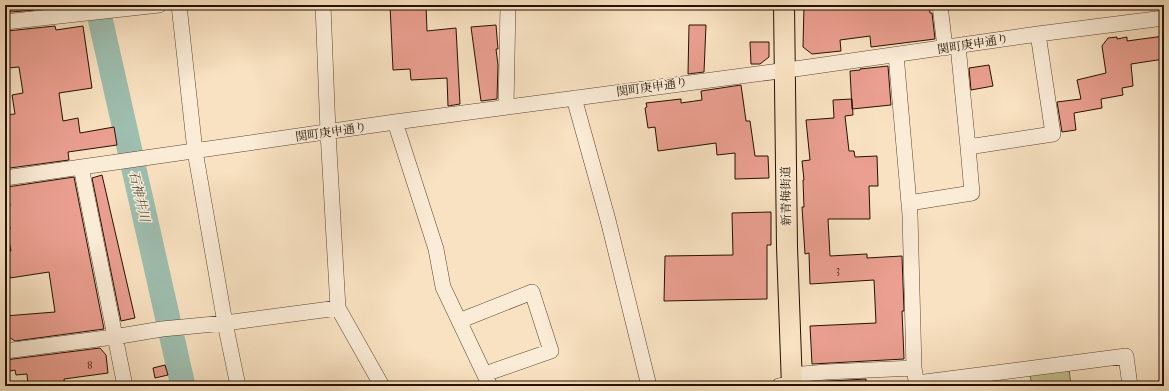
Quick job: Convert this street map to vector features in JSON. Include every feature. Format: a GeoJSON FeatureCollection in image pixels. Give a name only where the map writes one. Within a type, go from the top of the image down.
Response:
{"type":"FeatureCollection","features":[{"type":"Feature","properties":{"kind":"main road","name":"新青梅街道"},"geometry":{"type":"LineString","coordinates":[[784,5],[788,383]]}},
{"type":"Feature","properties":{"kind":"street"},"geometry":{"type":"LineString","coordinates":[[5,22],[159,5]]}},
{"type":"Feature","properties":{"kind":"street"},"geometry":{"type":"LineString","coordinates":[[180,5],[195,151],[225,323],[238,386]]}},
{"type":"Feature","properties":{"kind":"street"},"geometry":{"type":"LineString","coordinates":[[323,5],[328,132],[338,308],[382,386]]}},
{"type":"Feature","properties":{"kind":"street"},"geometry":{"type":"LineString","coordinates":[[506,107],[508,5]]}},
{"type":"Feature","properties":{"kind":"street"},"geometry":{"type":"LineString","coordinates":[[909,203],[972,193],[968,147],[952,47],[940,5]]}},
{"type":"Feature","properties":{"kind":"street","name":"関町庚申通り"},"geometry":{"type":"LineString","coordinates":[[81,167],[395,122],[896,56],[1038,34],[1164,18]]}},
{"type":"Feature","properties":{"kind":"street"},"geometry":{"type":"LineString","coordinates":[[968,147],[1053,134],[1038,34]]}},
{"type":"Feature","properties":{"kind":"street"},"geometry":{"type":"LineString","coordinates":[[896,56],[909,203],[914,368],[917,384],[1126,356],[1130,386]]}},
{"type":"Feature","properties":{"kind":"street"},"geometry":{"type":"LineString","coordinates":[[574,98],[608,220],[649,386]]}},
{"type":"Feature","properties":{"kind":"street"},"geometry":{"type":"LineString","coordinates":[[395,122],[436,249],[443,287],[488,380],[551,351],[532,292],[459,320]]}},
{"type":"Feature","properties":{"kind":"street"},"geometry":{"type":"LineString","coordinates":[[5,178],[81,167],[125,386]]}},
{"type":"Feature","properties":{"kind":"street"},"geometry":{"type":"LineString","coordinates":[[5,351],[114,337],[162,329],[225,323],[338,308]]}},
{"type":"Feature","properties":{"kind":"street"},"geometry":{"type":"LineString","coordinates":[[788,383],[826,372],[914,368]]}},
{"type":"Feature","properties":{"kind":"shaded area"},"geometry":{"type":"Polygon","coordinates":[[[1069,369],[1071,386],[1032,386],[1030,375],[1069,369]]]}},
{"type":"Feature","properties":{"kind":"building"},"geometry":{"type":"Polygon","coordinates":[[[5,5],[35,5],[35,10],[11,12],[5,5]]]}},
{"type":"Feature","properties":{"kind":"building"},"geometry":{"type":"Polygon","coordinates":[[[390,5],[426,5],[427,31],[456,28],[460,104],[448,106],[447,78],[411,80],[410,69],[393,70],[390,5]]]}},
{"type":"Feature","properties":{"kind":"building"},"geometry":{"type":"Polygon","coordinates":[[[804,5],[929,5],[930,13],[932,13],[935,39],[871,47],[870,36],[840,40],[841,51],[812,54],[803,47],[804,5]]]}},
{"type":"Feature","properties":{"kind":"building"},"geometry":{"type":"Polygon","coordinates":[[[496,25],[498,49],[496,49],[498,65],[497,99],[481,101],[471,27],[496,25]]]}},
{"type":"Feature","properties":{"kind":"building"},"geometry":{"type":"Polygon","coordinates":[[[689,25],[706,25],[704,72],[688,74],[689,25]]]}},
{"type":"Feature","properties":{"kind":"building"},"geometry":{"type":"Polygon","coordinates":[[[55,26],[56,30],[83,26],[92,88],[59,93],[63,121],[78,118],[80,133],[114,127],[117,145],[68,152],[69,160],[10,168],[5,164],[5,148],[9,148],[5,115],[15,114],[12,95],[23,93],[19,67],[8,68],[5,49],[9,48],[7,31],[55,26]]]}},
{"type":"Feature","properties":{"kind":"building"},"geometry":{"type":"Polygon","coordinates":[[[1164,36],[1164,59],[1131,64],[1133,86],[1122,88],[1123,95],[1101,99],[1102,108],[1074,113],[1076,130],[1062,132],[1057,102],[1081,99],[1077,80],[1106,73],[1102,46],[1108,38],[1117,37],[1117,39],[1127,37],[1127,41],[1164,36]]]}},
{"type":"Feature","properties":{"kind":"building"},"geometry":{"type":"Polygon","coordinates":[[[750,42],[769,42],[769,57],[760,64],[751,64],[750,42]]]}},
{"type":"Feature","properties":{"kind":"building"},"geometry":{"type":"Polygon","coordinates":[[[989,65],[993,86],[971,90],[969,68],[989,65]]]}},
{"type":"Feature","properties":{"kind":"building"},"geometry":{"type":"Polygon","coordinates":[[[888,66],[891,105],[852,109],[850,71],[888,66]]]}},
{"type":"Feature","properties":{"kind":"building"},"geometry":{"type":"Polygon","coordinates":[[[741,85],[746,121],[750,121],[755,156],[768,156],[769,178],[735,179],[735,153],[717,155],[716,143],[658,151],[655,127],[648,128],[645,108],[647,107],[646,103],[681,99],[681,103],[702,100],[701,91],[741,85]]]}},
{"type":"Feature","properties":{"kind":"building"},"geometry":{"type":"Polygon","coordinates":[[[852,99],[853,115],[845,116],[849,151],[854,151],[855,157],[877,156],[878,186],[869,186],[870,219],[828,219],[830,256],[867,254],[867,258],[902,256],[904,359],[812,364],[810,326],[876,323],[874,280],[810,284],[809,253],[805,254],[802,207],[804,207],[804,180],[802,161],[810,160],[806,120],[834,118],[833,100],[852,99]]]}},
{"type":"Feature","properties":{"kind":"building"},"geometry":{"type":"Polygon","coordinates":[[[102,175],[135,318],[121,321],[92,178],[102,175]]]}},
{"type":"Feature","properties":{"kind":"building"},"geometry":{"type":"Polygon","coordinates":[[[74,177],[104,329],[15,341],[7,336],[5,316],[55,312],[49,272],[10,278],[6,251],[11,251],[7,230],[10,229],[7,207],[10,206],[7,187],[74,177]]]}},
{"type":"Feature","properties":{"kind":"building"},"geometry":{"type":"Polygon","coordinates":[[[771,212],[771,245],[767,245],[767,299],[664,301],[665,256],[733,255],[732,213],[771,212]]]}},
{"type":"Feature","properties":{"kind":"building"},"geometry":{"type":"Polygon","coordinates":[[[100,348],[106,355],[108,373],[64,379],[65,386],[28,386],[27,374],[16,375],[15,370],[5,372],[5,360],[100,348]]]}},
{"type":"Feature","properties":{"kind":"building"},"geometry":{"type":"Polygon","coordinates":[[[165,365],[168,375],[155,378],[153,368],[165,365]]]}},
{"type":"Feature","properties":{"kind":"building"},"geometry":{"type":"Polygon","coordinates":[[[866,379],[866,386],[813,386],[813,382],[866,379]]]}},
{"type":"Feature","properties":{"kind":"waterway","name":"石神井川"},"geometry":{"type":"LineString","coordinates":[[97,5],[183,386]]}}]}
